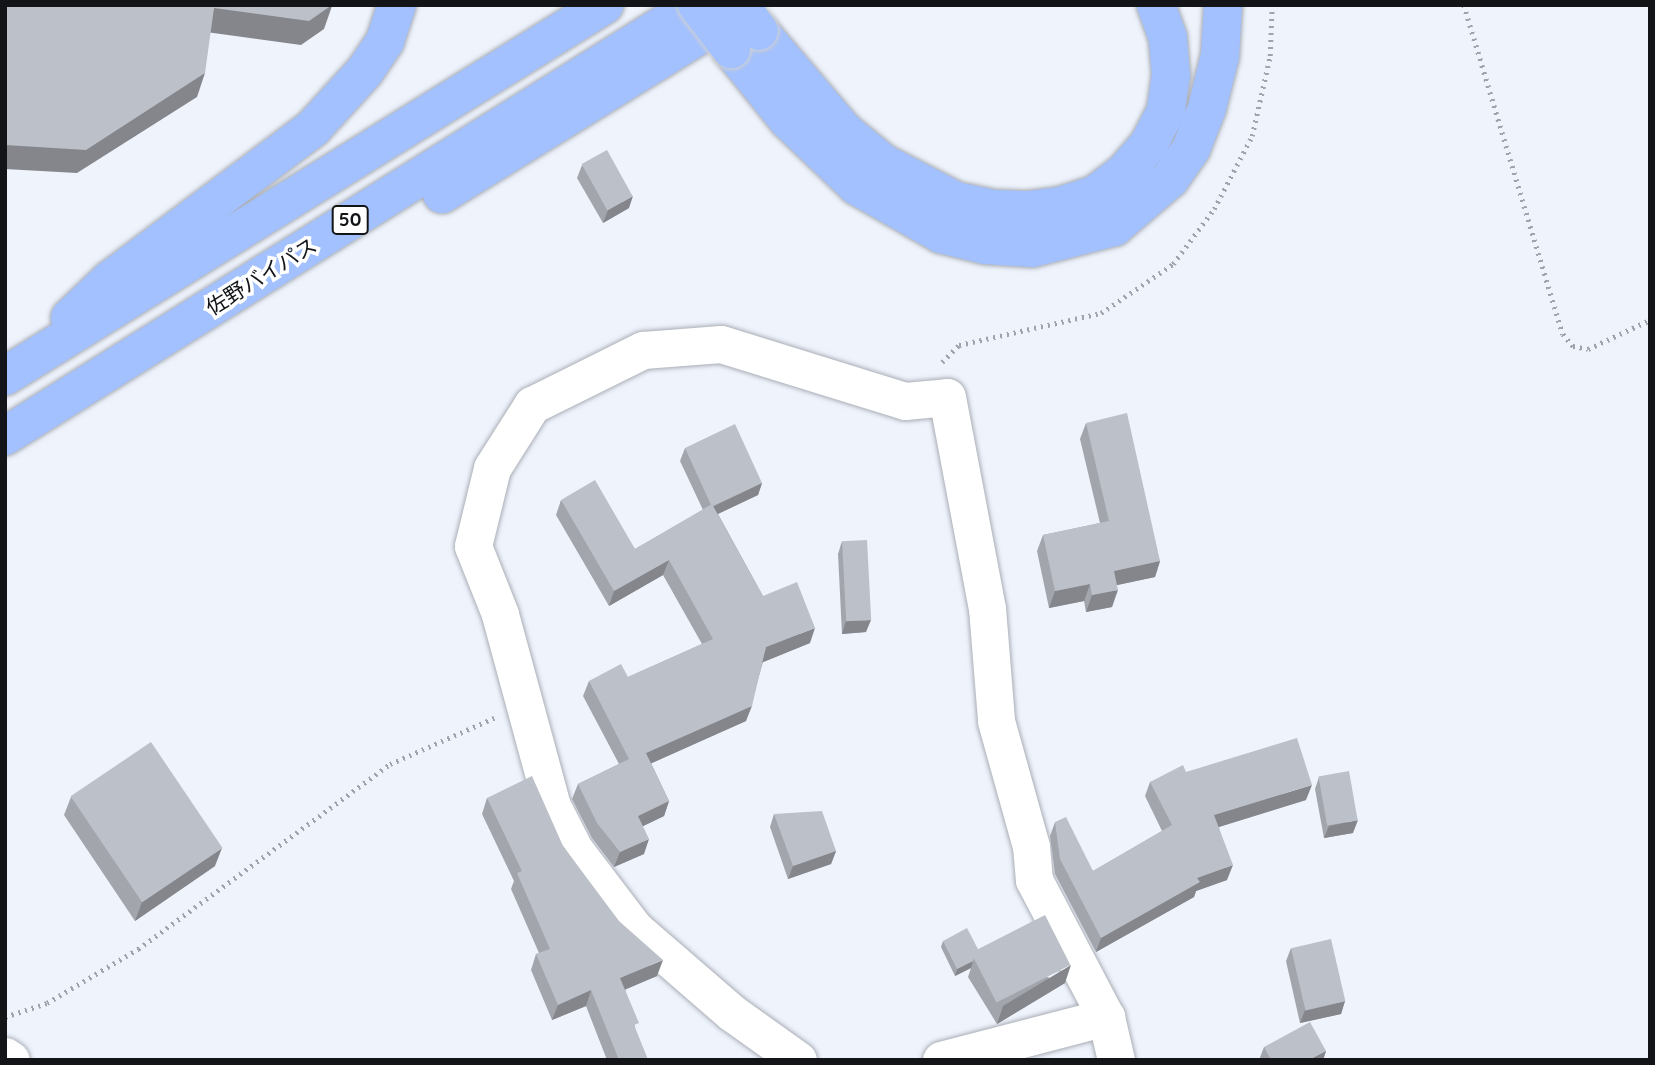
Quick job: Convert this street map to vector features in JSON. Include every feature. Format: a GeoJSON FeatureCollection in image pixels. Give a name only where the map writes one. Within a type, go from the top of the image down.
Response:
{"type":"FeatureCollection","features":[{"type":"Feature","properties":{"kind":"highway"},"geometry":{"type":"LineString","coordinates":[[10,373],[110,279],[313,128],[365,71],[385,41],[397,5]]}},
{"type":"Feature","properties":{"kind":"highway","name":"50"},"geometry":{"type":"LineString","coordinates":[[10,373],[604,5]]}},
{"type":"Feature","properties":{"kind":"highway"},"geometry":{"type":"LineString","coordinates":[[696,5],[744,23],[844,131],[883,163],[956,201],[993,209],[1028,210],[1060,206],[1096,194],[1123,174],[1150,144],[1166,110],[1171,75],[1168,38],[1156,5]]}},
{"type":"Feature","properties":{"kind":"highway","name":"佐野バイパス"},"geometry":{"type":"LineString","coordinates":[[5,436],[696,5]]}},
{"type":"Feature","properties":{"kind":"highway"},"geometry":{"type":"LineString","coordinates":[[744,23],[787,119],[866,192],[941,234],[985,245],[1032,248],[1114,227],[1144,206],[1170,179],[1191,149],[1207,108],[1220,56],[1223,5]]}},
{"type":"Feature","properties":{"kind":"highway"},"geometry":{"type":"LineString","coordinates":[[199,315],[347,253],[744,23]]}},
{"type":"Feature","properties":{"kind":"street"},"geometry":{"type":"LineString","coordinates":[[798,1060],[732,1013],[634,928],[574,849],[552,806],[500,614],[473,546],[492,468],[532,405],[643,350],[721,344],[905,401],[947,397],[985,598],[996,721],[1031,846],[1034,880],[1107,1017],[1116,1060]]}},
{"type":"Feature","properties":{"kind":"street"},"geometry":{"type":"LineString","coordinates":[[942,1060],[1107,1017]]}},
{"type":"Feature","properties":{"kind":"street"},"geometry":{"type":"LineString","coordinates":[[5,1056],[10,1060]]}},
{"type":"Feature","properties":{"kind":"path"},"geometry":{"type":"LineString","coordinates":[[1464,5],[1563,334],[1573,346],[1588,349],[1650,320]]}},
{"type":"Feature","properties":{"kind":"path"},"geometry":{"type":"LineString","coordinates":[[5,1017],[47,1003],[138,949],[390,764],[525,704]]}},
{"type":"Feature","properties":{"kind":"building"},"geometry":{"type":"Polygon","coordinates":[[[5,5],[332,5],[309,21],[214,8],[205,73],[86,150],[5,145],[5,5]]]}},
{"type":"Feature","properties":{"kind":"building"},"geometry":{"type":"Polygon","coordinates":[[[607,150],[633,196],[607,210],[582,164],[607,150]]]}},
{"type":"Feature","properties":{"kind":"building"},"geometry":{"type":"Polygon","coordinates":[[[1127,413],[1160,561],[1114,571],[1118,590],[1092,595],[1090,584],[1055,591],[1043,535],[1109,521],[1086,423],[1127,413]]]}},
{"type":"Feature","properties":{"kind":"building"},"geometry":{"type":"Polygon","coordinates":[[[735,424],[762,483],[713,506],[685,448],[735,424]]]}},
{"type":"Feature","properties":{"kind":"building"},"geometry":{"type":"Polygon","coordinates":[[[595,480],[635,549],[712,504],[763,596],[797,582],[815,628],[766,647],[752,706],[646,753],[669,801],[638,816],[649,839],[620,852],[597,823],[578,784],[629,759],[589,681],[621,664],[628,677],[713,639],[669,560],[614,591],[561,500],[595,480]]]}},
{"type":"Feature","properties":{"kind":"building"},"geometry":{"type":"Polygon","coordinates":[[[867,540],[871,620],[846,621],[842,541],[867,540]]]}},
{"type":"Feature","properties":{"kind":"building"},"geometry":{"type":"Polygon","coordinates":[[[1297,738],[1312,785],[1214,815],[1233,865],[1197,878],[1200,882],[1101,938],[1060,859],[1055,822],[1066,817],[1093,871],[1172,825],[1150,782],[1183,765],[1186,772],[1297,738]]]}},
{"type":"Feature","properties":{"kind":"building"},"geometry":{"type":"Polygon","coordinates":[[[151,742],[223,848],[142,902],[71,796],[151,742]]]}},
{"type":"Feature","properties":{"kind":"building"},"geometry":{"type":"Polygon","coordinates":[[[1349,771],[1358,820],[1327,826],[1318,776],[1349,771]]]}},
{"type":"Feature","properties":{"kind":"building"},"geometry":{"type":"Polygon","coordinates":[[[532,776],[563,846],[619,921],[663,960],[620,978],[639,1023],[634,1025],[648,1060],[619,1060],[591,990],[558,1005],[536,954],[550,949],[517,873],[522,871],[487,798],[532,776]]]}},
{"type":"Feature","properties":{"kind":"building"},"geometry":{"type":"Polygon","coordinates":[[[822,811],[836,851],[793,866],[774,814],[822,811]]]}},
{"type":"Feature","properties":{"kind":"building"},"geometry":{"type":"Polygon","coordinates":[[[1045,915],[1070,965],[996,1003],[971,953],[1045,915]]]}},
{"type":"Feature","properties":{"kind":"building"},"geometry":{"type":"Polygon","coordinates":[[[967,928],[981,955],[957,969],[943,941],[967,928]]]}},
{"type":"Feature","properties":{"kind":"building"},"geometry":{"type":"Polygon","coordinates":[[[1331,939],[1345,1001],[1305,1011],[1291,948],[1331,939]]]}},
{"type":"Feature","properties":{"kind":"building"},"geometry":{"type":"Polygon","coordinates":[[[1310,1022],[1326,1051],[1309,1060],[1271,1060],[1264,1047],[1310,1022]]]}}]}
